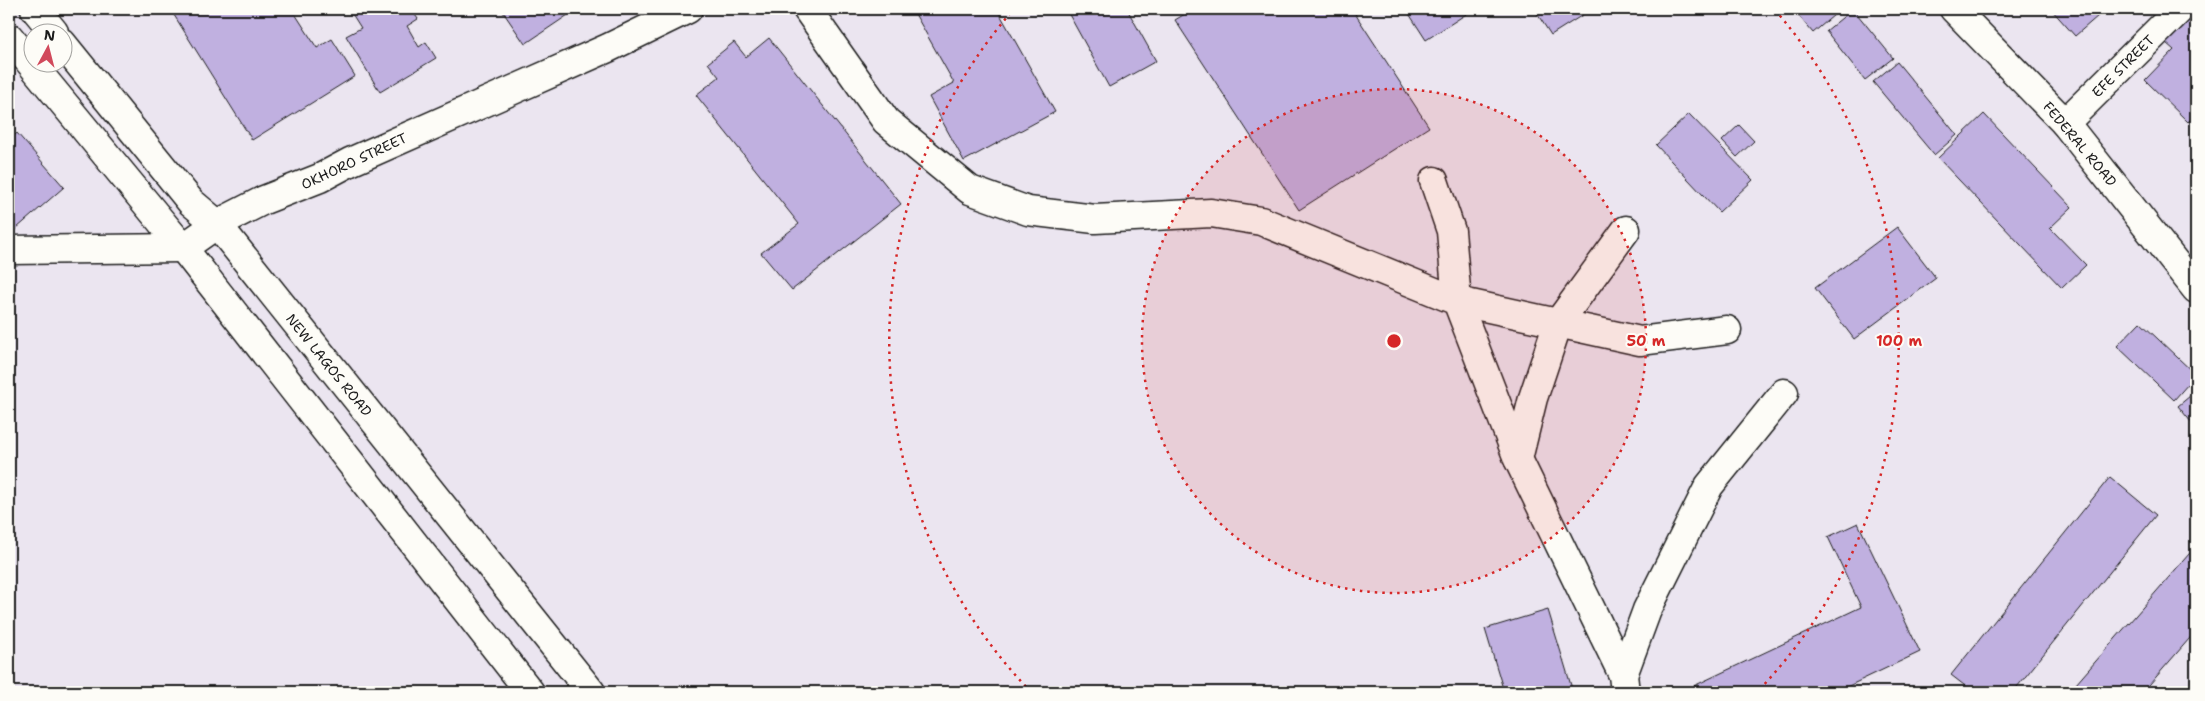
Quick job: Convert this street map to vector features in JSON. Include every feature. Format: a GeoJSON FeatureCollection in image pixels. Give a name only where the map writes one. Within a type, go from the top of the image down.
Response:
{"type":"FeatureCollection","features":[{"type":"Feature","properties":{"kind":"main road"},"geometry":{"type":"LineString","coordinates":[[35,9],[46,22]]}},
{"type":"Feature","properties":{"kind":"main road","name":"OKHORO STREET"},"geometry":{"type":"LineString","coordinates":[[183,248],[217,224],[264,200],[320,178],[350,162],[608,48],[688,9]]}},
{"type":"Feature","properties":{"kind":"main road"},"geometry":{"type":"LineString","coordinates":[[807,9],[886,121],[970,190],[1028,211],[1095,219],[1211,213],[1261,221],[1458,301],[1640,341],[1727,330]]}},
{"type":"Feature","properties":{"kind":"main road","name":"FEDERAL ROAD"},"geometry":{"type":"LineString","coordinates":[[1954,9],[2065,123],[2196,289]]}},
{"type":"Feature","properties":{"kind":"main road","name":"EFE STREET"},"geometry":{"type":"LineString","coordinates":[[2065,123],[2180,9]]}},
{"type":"Feature","properties":{"kind":"main road"},"geometry":{"type":"LineString","coordinates":[[9,37],[183,248],[530,692]]}},
{"type":"Feature","properties":{"kind":"main road","name":"NEW LAGOS ROAD"},"geometry":{"type":"LineString","coordinates":[[72,55],[191,202],[217,224],[591,692]]}},
{"type":"Feature","properties":{"kind":"main road"},"geometry":{"type":"LineString","coordinates":[[1434,181],[1451,231],[1458,301],[1518,459],[1624,684]]}},
{"type":"Feature","properties":{"kind":"main road"},"geometry":{"type":"LineString","coordinates":[[1518,459],[1533,398],[1558,323],[1626,230]]}},
{"type":"Feature","properties":{"kind":"main road"},"geometry":{"type":"LineString","coordinates":[[9,250],[183,248]]}},
{"type":"Feature","properties":{"kind":"main road"},"geometry":{"type":"LineString","coordinates":[[1624,684],[1647,610],[1710,486],[1784,393]]}},
{"type":"Feature","properties":{"kind":"building"},"geometry":{"type":"Polygon","coordinates":[[[184,9],[292,9],[317,48],[332,39],[355,76],[252,140],[174,15],[184,9]]]}},
{"type":"Feature","properties":{"kind":"building"},"geometry":{"type":"Polygon","coordinates":[[[349,9],[411,9],[418,19],[407,26],[419,47],[426,42],[436,58],[380,92],[346,36],[361,28],[349,9]]]}},
{"type":"Feature","properties":{"kind":"building"},"geometry":{"type":"Polygon","coordinates":[[[501,9],[568,9],[571,13],[525,44],[501,9]]]}},
{"type":"Feature","properties":{"kind":"building"},"geometry":{"type":"Polygon","coordinates":[[[920,9],[997,9],[1055,112],[964,161],[929,97],[954,83],[914,12],[920,9]]]}},
{"type":"Feature","properties":{"kind":"building"},"geometry":{"type":"Polygon","coordinates":[[[1066,9],[1127,9],[1156,61],[1109,87],[1066,9]]]}},
{"type":"Feature","properties":{"kind":"building"},"geometry":{"type":"Polygon","coordinates":[[[1193,9],[1352,9],[1429,127],[1299,210],[1175,20],[1193,9]]]}},
{"type":"Feature","properties":{"kind":"building"},"geometry":{"type":"Polygon","coordinates":[[[1406,9],[1474,9],[1426,40],[1406,9]]]}},
{"type":"Feature","properties":{"kind":"building"},"geometry":{"type":"Polygon","coordinates":[[[1534,9],[1592,9],[1551,35],[1534,9]]]}},
{"type":"Feature","properties":{"kind":"building"},"geometry":{"type":"Polygon","coordinates":[[[1793,9],[1841,9],[1813,33],[1793,9]]]}},
{"type":"Feature","properties":{"kind":"building"},"geometry":{"type":"Polygon","coordinates":[[[1853,9],[1893,58],[1865,80],[1826,31],[1853,9]]]}},
{"type":"Feature","properties":{"kind":"building"},"geometry":{"type":"Polygon","coordinates":[[[2051,9],[2106,9],[2075,36],[2051,9]]]}},
{"type":"Feature","properties":{"kind":"building"},"geometry":{"type":"Polygon","coordinates":[[[2196,12],[2196,114],[2188,122],[2145,80],[2174,50],[2166,43],[2196,12]]]}},
{"type":"Feature","properties":{"kind":"building"},"geometry":{"type":"Polygon","coordinates":[[[769,38],[901,204],[792,290],[761,253],[799,224],[696,95],[719,77],[708,63],[734,42],[746,57],[769,38]]]}},
{"type":"Feature","properties":{"kind":"building"},"geometry":{"type":"Polygon","coordinates":[[[1897,62],[1957,135],[1934,155],[1873,82],[1897,62]]]}},
{"type":"Feature","properties":{"kind":"building"},"geometry":{"type":"Polygon","coordinates":[[[1689,114],[1753,180],[1719,212],[1656,145],[1689,114]]]}},
{"type":"Feature","properties":{"kind":"building"},"geometry":{"type":"Polygon","coordinates":[[[1984,114],[2072,207],[2050,228],[2086,265],[2062,288],[1938,158],[1984,114]]]}},
{"type":"Feature","properties":{"kind":"building"},"geometry":{"type":"Polygon","coordinates":[[[1739,125],[1754,141],[1737,157],[1722,141],[1739,125]]]}},
{"type":"Feature","properties":{"kind":"building"},"geometry":{"type":"Polygon","coordinates":[[[17,133],[64,187],[9,235],[9,141],[17,133]]]}},
{"type":"Feature","properties":{"kind":"building"},"geometry":{"type":"Polygon","coordinates":[[[1897,227],[1936,278],[1854,339],[1815,288],[1897,227]]]}},
{"type":"Feature","properties":{"kind":"building"},"geometry":{"type":"Polygon","coordinates":[[[2140,322],[2196,375],[2174,400],[2117,346],[2140,322]]]}},
{"type":"Feature","properties":{"kind":"building"},"geometry":{"type":"Polygon","coordinates":[[[2196,391],[2196,428],[2178,406],[2196,391]]]}},
{"type":"Feature","properties":{"kind":"building"},"geometry":{"type":"Polygon","coordinates":[[[2110,477],[2156,515],[2013,692],[1973,692],[1951,675],[2110,477]]]}},
{"type":"Feature","properties":{"kind":"building"},"geometry":{"type":"Polygon","coordinates":[[[1858,523],[1920,652],[1836,692],[1681,692],[1861,607],[1828,537],[1858,523]]]}},
{"type":"Feature","properties":{"kind":"building"},"geometry":{"type":"Polygon","coordinates":[[[2196,546],[2196,631],[2143,692],[2069,692],[2196,546]]]}},
{"type":"Feature","properties":{"kind":"building"},"geometry":{"type":"Polygon","coordinates":[[[1548,610],[1573,692],[1504,692],[1485,629],[1548,610]]]}}]}
